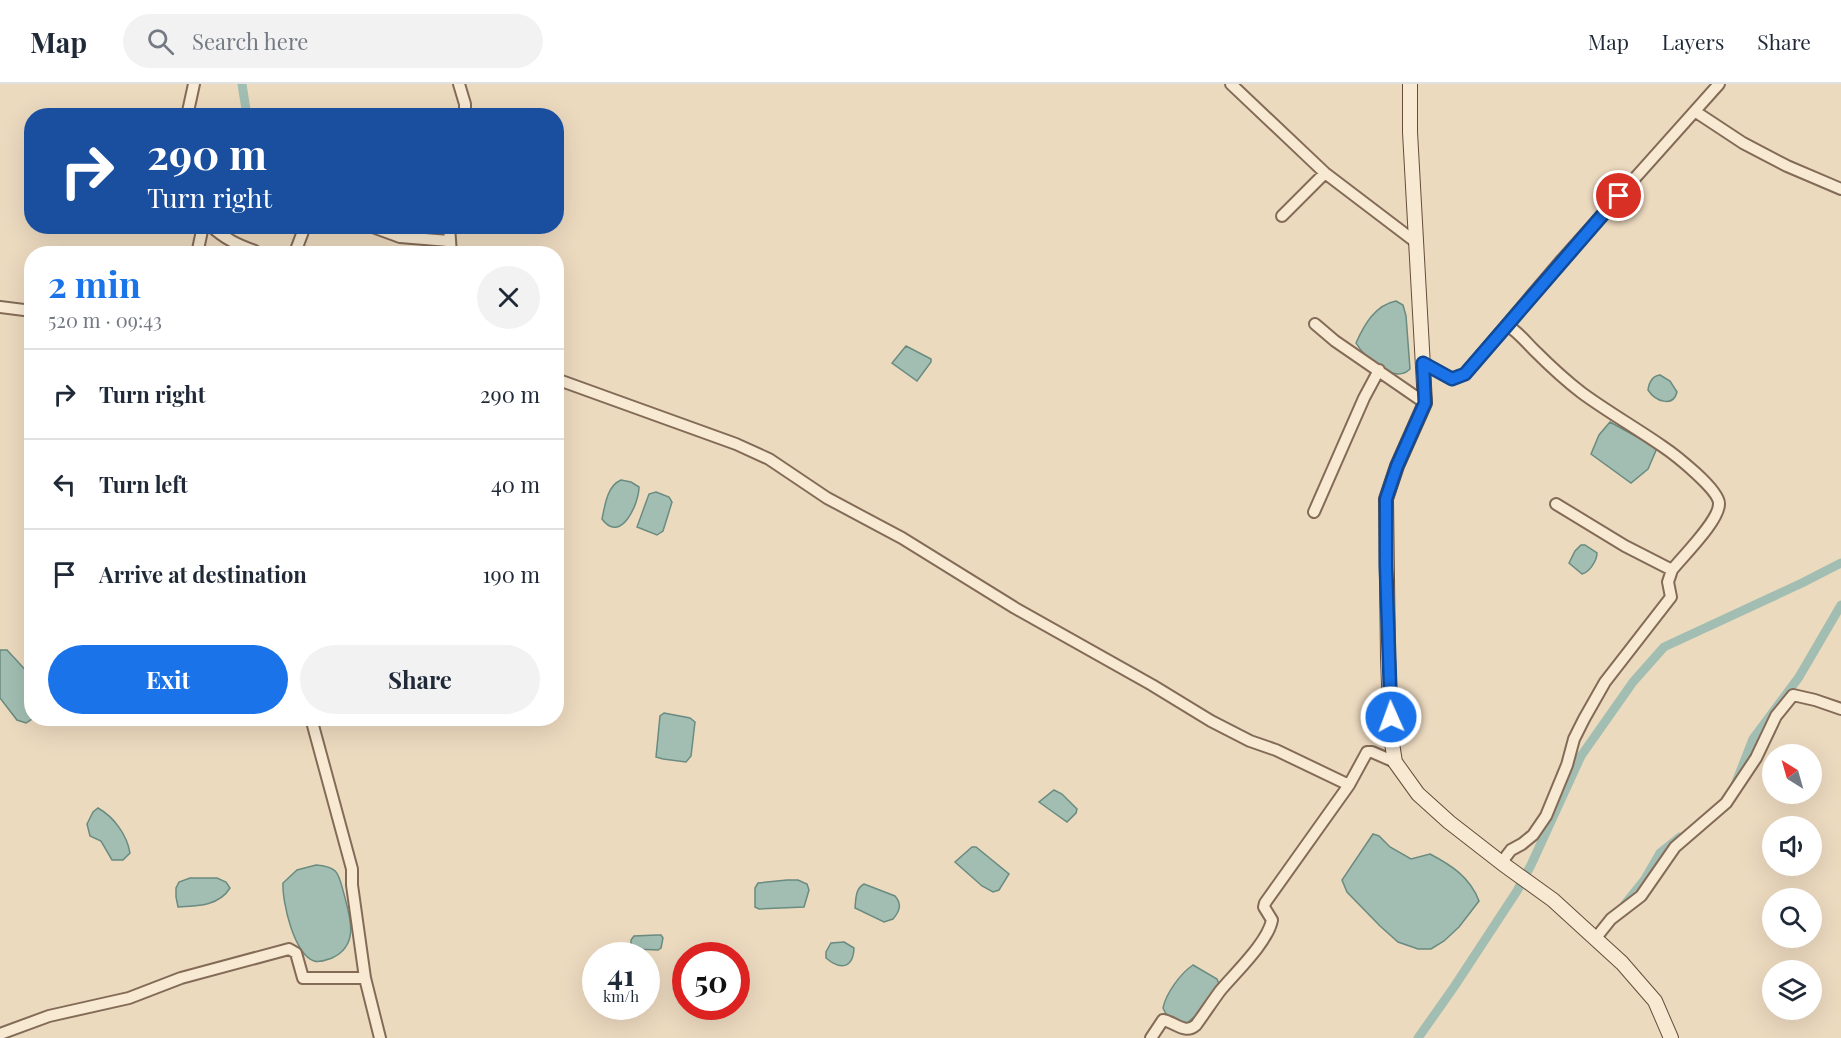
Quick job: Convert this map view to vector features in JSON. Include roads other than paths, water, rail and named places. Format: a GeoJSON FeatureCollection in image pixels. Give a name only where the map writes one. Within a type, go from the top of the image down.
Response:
{"type":"FeatureCollection","features":[{"type":"Feature","properties":{"kind":"main road"},"geometry":{"type":"LineString","coordinates":[[1410,84],[1410,132],[1425,403],[1397,466],[1386,499],[1388,658],[1391,737],[1395,762],[1418,794],[1449,822],[1553,900],[1622,963],[1655,1001],[1671,1038]]}},
{"type":"Feature","properties":{"kind":"street"},"geometry":{"type":"LineString","coordinates":[[189,108],[194,84]]}},
{"type":"Feature","properties":{"kind":"street"},"geometry":{"type":"LineString","coordinates":[[459,84],[465,108]]}},
{"type":"Feature","properties":{"kind":"street"},"geometry":{"type":"LineString","coordinates":[[1231,84],[1325,173],[1417,243]]}},
{"type":"Feature","properties":{"kind":"street"},"geometry":{"type":"LineString","coordinates":[[1423,363],[1452,379],[1465,374],[1603,213],[1719,84]]}},
{"type":"Feature","properties":{"kind":"street"},"geometry":{"type":"LineString","coordinates":[[1696,112],[1743,143],[1786,166],[1841,189]]}},
{"type":"Feature","properties":{"kind":"street"},"geometry":{"type":"LineString","coordinates":[[1281,216],[1325,173]]}},
{"type":"Feature","properties":{"kind":"street"},"geometry":{"type":"LineString","coordinates":[[220,234],[240,246]]}},
{"type":"Feature","properties":{"kind":"street"},"geometry":{"type":"LineString","coordinates":[[392,234],[400,237],[449,241]]}},
{"type":"Feature","properties":{"kind":"street"},"geometry":{"type":"LineString","coordinates":[[449,234],[450,246]]}},
{"type":"Feature","properties":{"kind":"street"},"geometry":{"type":"LineString","coordinates":[[0,307],[24,310]]}},
{"type":"Feature","properties":{"kind":"street"},"geometry":{"type":"LineString","coordinates":[[1315,324],[1335,341],[1425,403]]}},
{"type":"Feature","properties":{"kind":"street"},"geometry":{"type":"LineString","coordinates":[[1502,863],[1511,850],[1533,836],[1546,816],[1567,765],[1574,739],[1600,692],[1671,597],[1668,582],[1672,570],[1694,546],[1720,505],[1718,498],[1699,477],[1674,455],[1582,393],[1507,325]]}},
{"type":"Feature","properties":{"kind":"street"},"geometry":{"type":"LineString","coordinates":[[1314,512],[1364,398],[1379,370]]}},
{"type":"Feature","properties":{"kind":"street"},"geometry":{"type":"LineString","coordinates":[[564,382],[736,444],[769,459],[827,498],[902,538],[1015,608],[1211,721],[1349,785]]}},
{"type":"Feature","properties":{"kind":"street"},"geometry":{"type":"LineString","coordinates":[[1556,504],[1626,546],[1672,570]]}},
{"type":"Feature","properties":{"kind":"street"},"geometry":{"type":"LineString","coordinates":[[1595,939],[1611,919],[1641,896],[1675,848],[1726,803],[1756,758],[1776,716],[1793,695],[1841,709]]}},
{"type":"Feature","properties":{"kind":"street"},"geometry":{"type":"LineString","coordinates":[[313,726],[352,869],[352,885],[365,978],[380,1038]]}},
{"type":"Feature","properties":{"kind":"street"},"geometry":{"type":"LineString","coordinates":[[1151,1038],[1163,1020],[1191,1030],[1233,978],[1265,935],[1272,920],[1264,907],[1265,903],[1349,785],[1367,752],[1370,751],[1395,762]]}},
{"type":"Feature","properties":{"kind":"street"},"geometry":{"type":"LineString","coordinates":[[0,1034],[49,1016],[129,998],[181,978],[289,949],[296,953],[303,978],[365,978]]}},
{"type":"Feature","properties":{"kind":"waterway"},"geometry":{"type":"LineString","coordinates":[[242,84],[246,108]]}},
{"type":"Feature","properties":{"kind":"waterway"},"geometry":{"type":"LineString","coordinates":[[1418,1038],[1517,891],[1581,756],[1633,682],[1664,647],[1841,563]]}},
{"type":"Feature","properties":{"kind":"waterway"},"geometry":{"type":"LineString","coordinates":[[1735,785],[1753,739],[1799,677],[1841,605]]}},
{"type":"Feature","properties":{"kind":"waterway"},"geometry":{"type":"LineString","coordinates":[[1625,904],[1645,879],[1660,853],[1680,837]]}}]}
